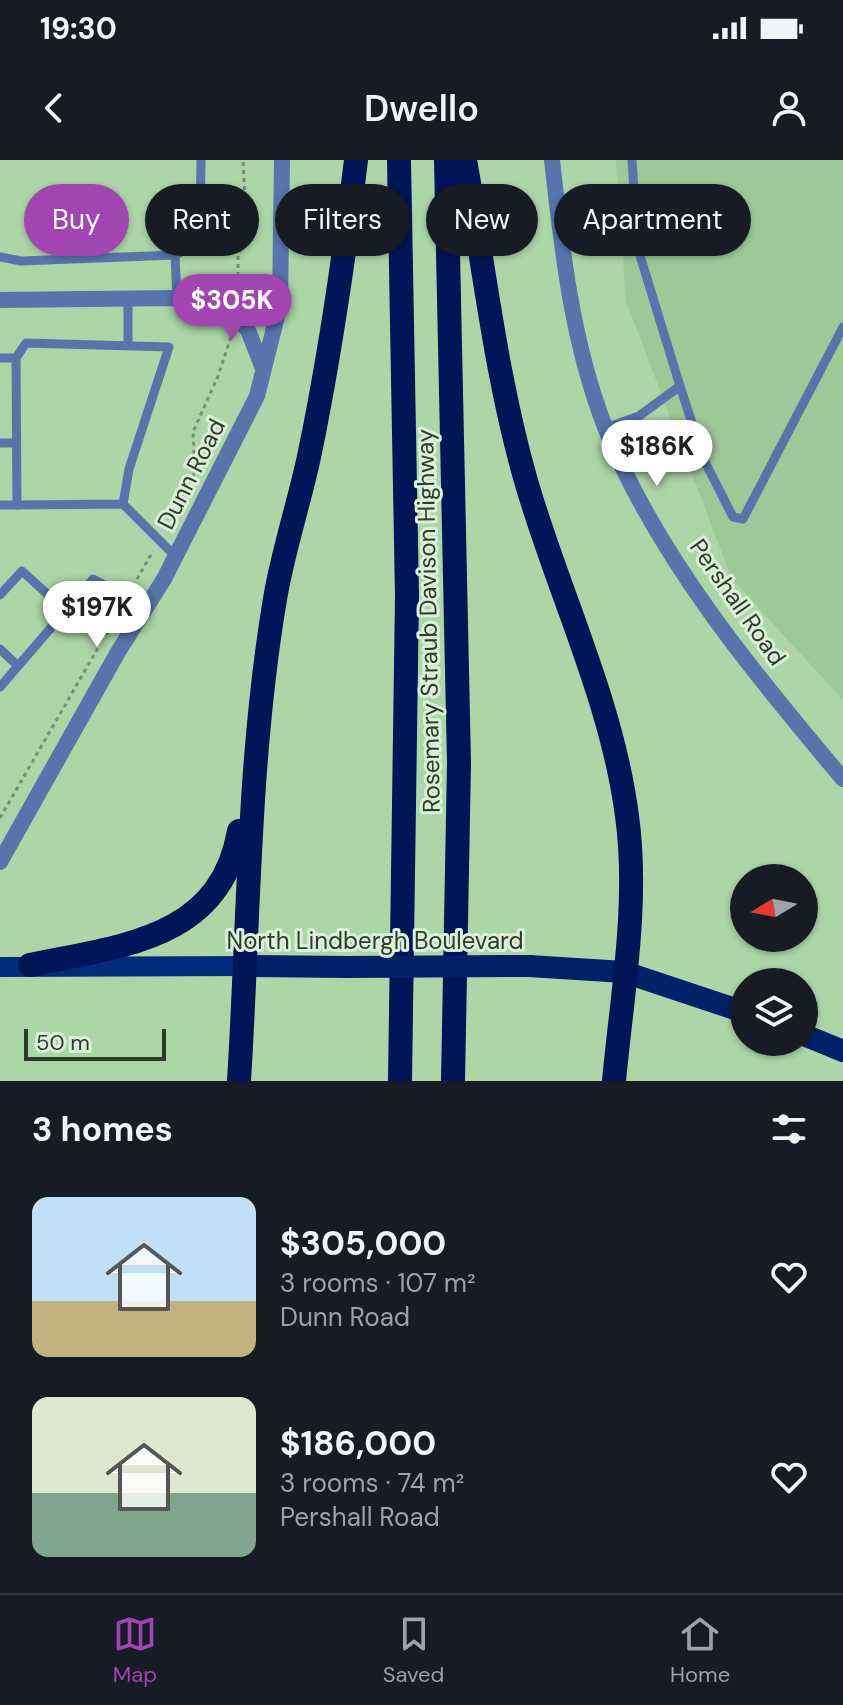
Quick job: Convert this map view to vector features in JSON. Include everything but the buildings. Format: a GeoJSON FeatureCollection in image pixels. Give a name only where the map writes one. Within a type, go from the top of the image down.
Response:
{"type":"FeatureCollection","features":[{"type":"Feature","properties":{"kind":"highway"},"geometry":{"type":"LineString","coordinates":[[239,1081],[246,966],[247,858],[275,599],[309,455],[335,323],[356,160]]}},
{"type":"Feature","properties":{"kind":"highway","name":"Rosemary Straub Davison Highway"},"geometry":{"type":"LineString","coordinates":[[399,160],[407,596],[400,1081]]}},
{"type":"Feature","properties":{"kind":"highway","name":"Rosemary Straub Davison Highway"},"geometry":{"type":"LineString","coordinates":[[446,160],[459,747],[453,1081]]}},
{"type":"Feature","properties":{"kind":"highway"},"geometry":{"type":"LineString","coordinates":[[465,160],[525,477],[616,748],[628,819],[630,884],[614,1081]]}},
{"type":"Feature","properties":{"kind":"highway"},"geometry":{"type":"LineString","coordinates":[[30,965],[147,941],[181,924],[204,901],[223,878],[236,848],[261,719]]}},
{"type":"Feature","properties":{"kind":"highway","name":"North Lindbergh Boulevard"},"geometry":{"type":"LineString","coordinates":[[246,966],[529,966],[624,972],[730,1007]]}},
{"type":"Feature","properties":{"kind":"highway"},"geometry":{"type":"LineString","coordinates":[[818,1041],[843,1051]]}},
{"type":"Feature","properties":{"kind":"main road","name":"North Lindbergh Boulevard"},"geometry":{"type":"LineString","coordinates":[[2,966],[246,966]]}},
{"type":"Feature","properties":{"kind":"street","name":"Dunn Road"},"geometry":{"type":"LineString","coordinates":[[0,862],[176,557],[229,455],[264,375],[280,304],[282,160]]}},
{"type":"Feature","properties":{"kind":"street","name":"Pershall Road"},"geometry":{"type":"LineString","coordinates":[[552,160],[574,323],[606,428],[635,490],[687,575],[796,724],[842,775]]}},
{"type":"Feature","properties":{"kind":"street"},"geometry":{"type":"LineString","coordinates":[[0,300],[177,298],[280,304]]}},
{"type":"Feature","properties":{"kind":"street"},"geometry":{"type":"LineString","coordinates":[[221,300],[248,330],[261,356],[264,375]]}},
{"type":"Feature","properties":{"kind":"lane"},"geometry":{"type":"LineString","coordinates":[[201,160],[201,184]]}},
{"type":"Feature","properties":{"kind":"lane"},"geometry":{"type":"LineString","coordinates":[[632,160],[638,249],[704,460],[733,517],[743,519],[843,327]]}},
{"type":"Feature","properties":{"kind":"lane"},"geometry":{"type":"LineString","coordinates":[[0,257],[21,261],[149,256]]}},
{"type":"Feature","properties":{"kind":"lane"},"geometry":{"type":"LineString","coordinates":[[175,256],[177,298]]}},
{"type":"Feature","properties":{"kind":"lane"},"geometry":{"type":"LineString","coordinates":[[128,298],[128,344]]}},
{"type":"Feature","properties":{"kind":"lane"},"geometry":{"type":"LineString","coordinates":[[17,505],[16,358],[26,343],[169,347],[129,469],[123,504]]}},
{"type":"Feature","properties":{"kind":"lane"},"geometry":{"type":"LineString","coordinates":[[0,358],[16,358]]}},
{"type":"Feature","properties":{"kind":"lane"},"geometry":{"type":"LineString","coordinates":[[606,428],[639,416],[680,386]]}},
{"type":"Feature","properties":{"kind":"lane"},"geometry":{"type":"LineString","coordinates":[[0,443],[16,443]]}},
{"type":"Feature","properties":{"kind":"lane"},"geometry":{"type":"LineString","coordinates":[[0,505],[123,504],[176,557]]}},
{"type":"Feature","properties":{"kind":"lane"},"geometry":{"type":"LineString","coordinates":[[0,595],[22,571],[66,611]]}},
{"type":"Feature","properties":{"kind":"lane"},"geometry":{"type":"LineString","coordinates":[[0,687],[93,579],[147,607]]}},
{"type":"Feature","properties":{"kind":"lane"},"geometry":{"type":"LineString","coordinates":[[0,649],[18,666]]}},
{"type":"Feature","properties":{"kind":"path"},"geometry":{"type":"LineString","coordinates":[[239,279],[236,266],[247,235],[243,160]]}},
{"type":"Feature","properties":{"kind":"path"},"geometry":{"type":"LineString","coordinates":[[0,818],[128,597],[195,472],[193,432],[218,376],[232,331]]}},
{"type":"Feature","properties":{"kind":"shaded area"},"geometry":{"type":"Polygon","coordinates":[[[616,160],[843,160],[843,700],[732,579],[626,301],[623,256],[751,256],[751,184],[618,184],[616,160]]]}}]}
